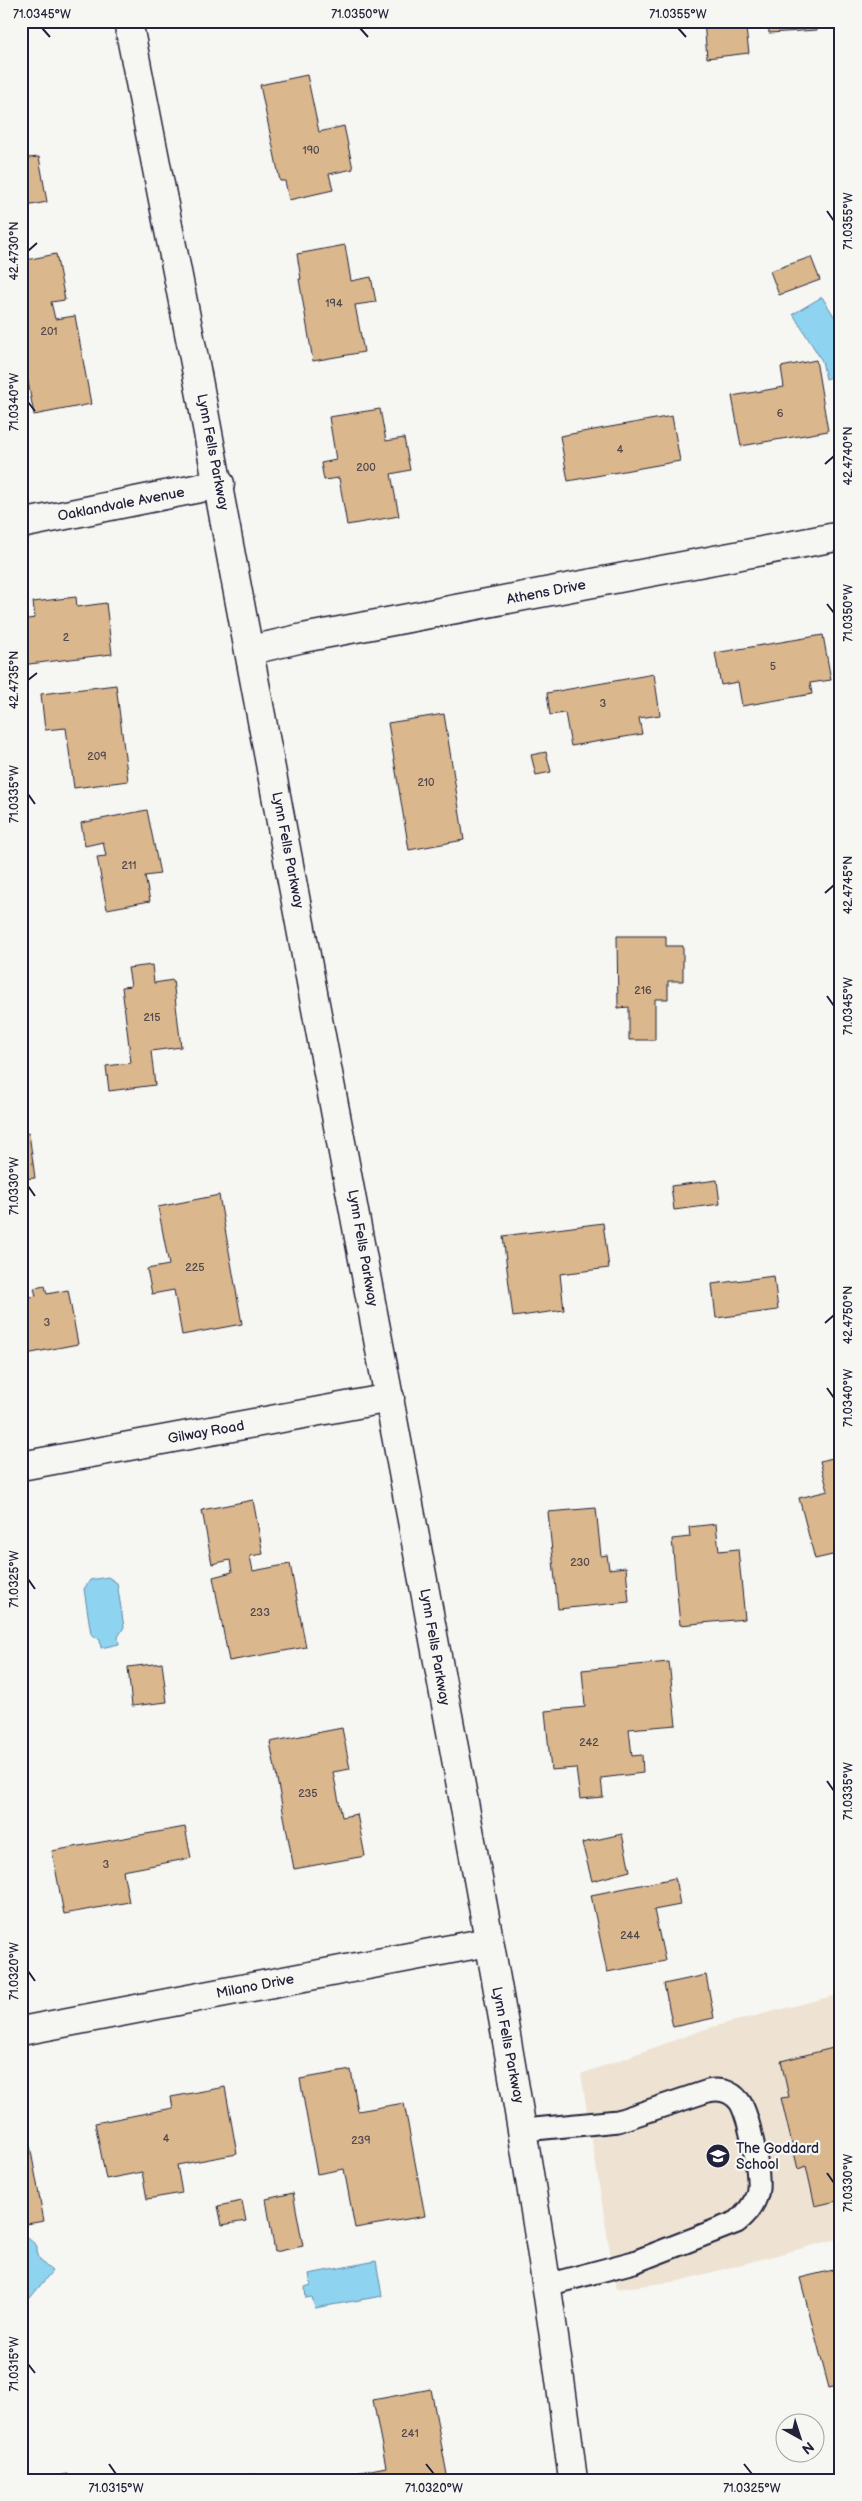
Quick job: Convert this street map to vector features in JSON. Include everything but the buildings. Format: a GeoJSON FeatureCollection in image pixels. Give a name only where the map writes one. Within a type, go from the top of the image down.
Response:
{"type":"FeatureCollection","features":[{"type":"Feature","properties":{"kind":"main road","name":"Lynn Fells Parkway"},"geometry":{"type":"LineString","coordinates":[[128,21],[220,484],[524,2130],[573,2480]]}},
{"type":"Feature","properties":{"kind":"main road","name":"Oaklandvale Avenue"},"geometry":{"type":"LineString","coordinates":[[21,524],[220,484]]}},
{"type":"Feature","properties":{"kind":"main road","name":"Athens Drive"},"geometry":{"type":"LineString","coordinates":[[251,650],[303,638],[841,536]]}},
{"type":"Feature","properties":{"kind":"main road","name":"Gilway Road"},"geometry":{"type":"LineString","coordinates":[[21,1466],[390,1398]]}},
{"type":"Feature","properties":{"kind":"main road","name":"Milano Drive"},"geometry":{"type":"LineString","coordinates":[[21,2031],[488,1942]]}},
{"type":"Feature","properties":{"kind":"lane"},"geometry":{"type":"LineString","coordinates":[[524,2130],[618,2121],[708,2091],[719,2090],[731,2093],[742,2105],[758,2169],[757,2194],[749,2210],[737,2222],[634,2262],[547,2285]]}},
{"type":"Feature","properties":{"kind":"shaded area","name":"The Goddard School"},"geometry":{"type":"Polygon","coordinates":[[[841,1994],[841,2238],[679,2281],[616,2289],[581,2074],[708,2028],[841,1994]]]}},
{"type":"Feature","properties":{"kind":"water"},"geometry":{"type":"Polygon","coordinates":[[[822,297],[841,327],[841,374],[826,379],[822,361],[793,314],[822,297]]]}},
{"type":"Feature","properties":{"kind":"water"},"geometry":{"type":"Polygon","coordinates":[[[108,1577],[117,1583],[124,1627],[118,1637],[119,1644],[101,1648],[100,1640],[91,1634],[84,1589],[90,1580],[108,1577]]]}},
{"type":"Feature","properties":{"kind":"water"},"geometry":{"type":"Polygon","coordinates":[[[28,2238],[37,2246],[41,2260],[52,2271],[30,2298],[21,2298],[21,2244],[28,2238]]]}},
{"type":"Feature","properties":{"kind":"water"},"geometry":{"type":"Polygon","coordinates":[[[376,2261],[382,2296],[315,2308],[312,2297],[306,2298],[305,2287],[311,2285],[309,2274],[376,2261]]]}},
{"type":"Feature","properties":{"kind":"place","name":"The Goddard School"},"geometry":{"type":"Point","coordinates":[718,2156]}}]}
